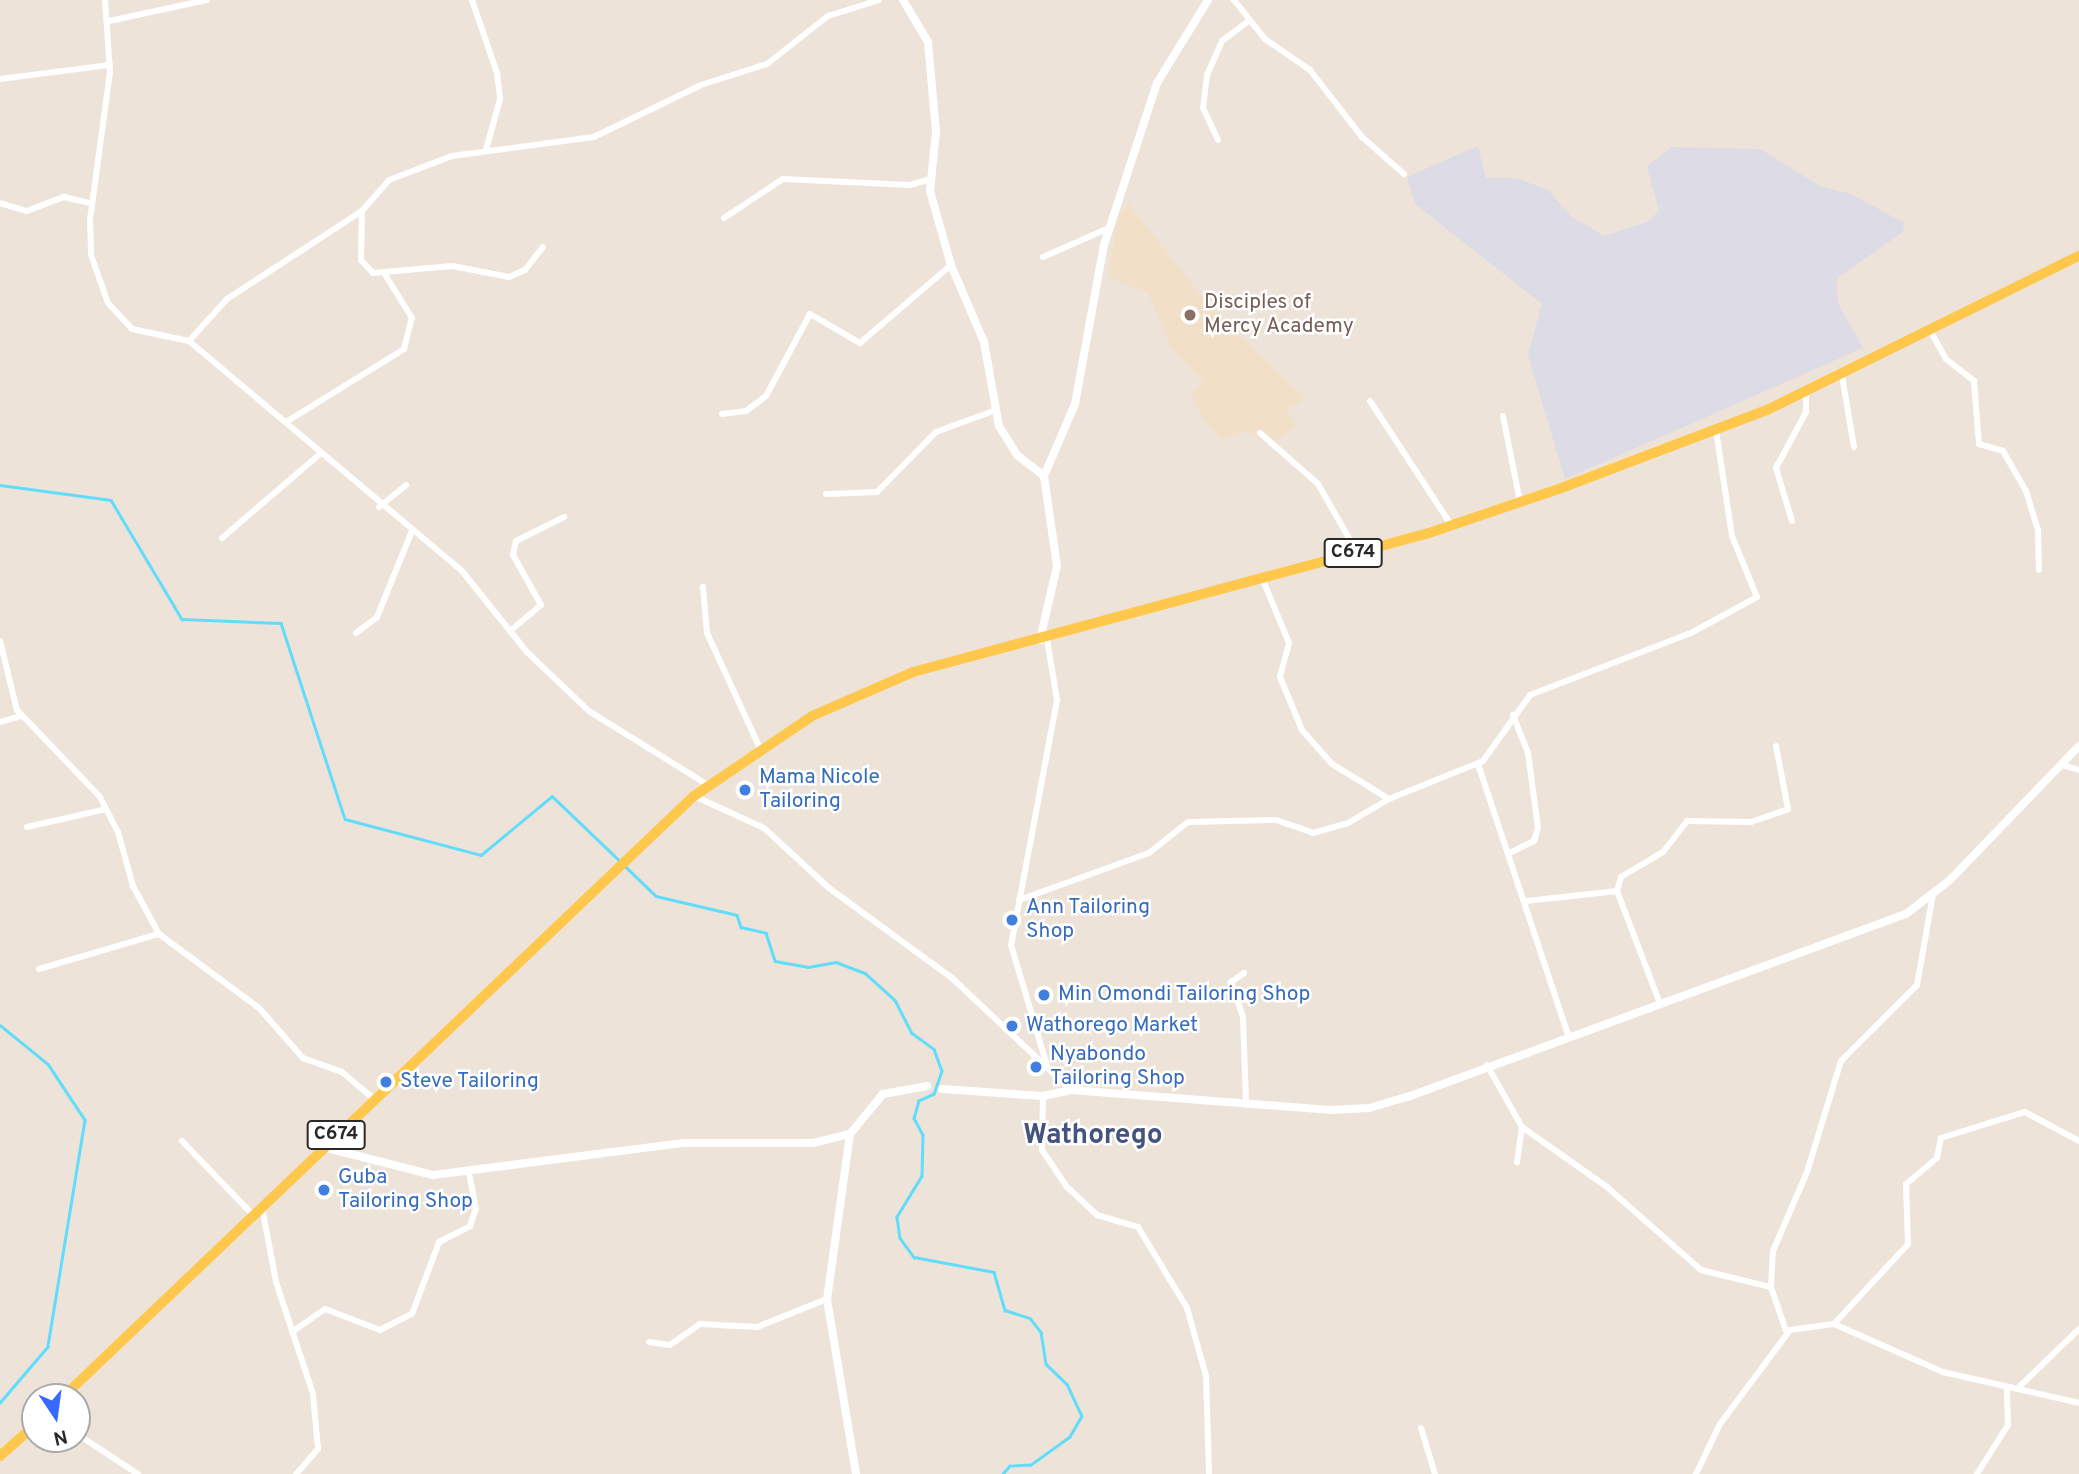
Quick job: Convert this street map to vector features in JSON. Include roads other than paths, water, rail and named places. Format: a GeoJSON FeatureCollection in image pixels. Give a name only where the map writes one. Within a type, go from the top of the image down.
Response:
{"type":"FeatureCollection","features":[{"type":"Feature","properties":{"kind":"main road","name":"C674"},"geometry":{"type":"LineString","coordinates":[[77,1383],[252,1213],[702,793],[760,748],[812,716],[913,672],[1357,552],[1520,502],[1716,430],[1807,392],[2079,256]]}},
{"type":"Feature","properties":{"kind":"main road"},"geometry":{"type":"LineString","coordinates":[[1,1455],[21,1437]]}},
{"type":"Feature","properties":{"kind":"street"},"geometry":{"type":"LineString","coordinates":[[105,0],[109,21],[110,65],[90,203],[91,255],[108,303],[132,329],[189,341],[286,422],[379,507],[462,571],[510,631],[589,711],[702,793],[764,828],[829,888],[961,986],[1071,1090]]}},
{"type":"Feature","properties":{"kind":"street"},"geometry":{"type":"LineString","coordinates":[[109,21],[207,0]]}},
{"type":"Feature","properties":{"kind":"street"},"geometry":{"type":"LineString","coordinates":[[472,0],[497,73],[500,99],[486,150]]}},
{"type":"Feature","properties":{"kind":"street"},"geometry":{"type":"LineString","coordinates":[[189,341],[238,291],[362,211],[389,180],[433,161],[486,150],[594,138],[701,85],[767,64],[828,16],[879,0]]}},
{"type":"Feature","properties":{"kind":"street"},"geometry":{"type":"LineString","coordinates":[[903,0],[929,42],[936,131],[931,179],[951,265],[984,342],[996,410],[1017,455],[1044,476]]}},
{"type":"Feature","properties":{"kind":"street"},"geometry":{"type":"LineString","coordinates":[[1048,1069],[1011,945],[1057,701],[1043,639],[1057,566],[1044,476],[1075,404],[1109,228],[1157,83],[1208,0]]}},
{"type":"Feature","properties":{"kind":"street"},"geometry":{"type":"LineString","coordinates":[[1234,0],[1250,20],[1310,70],[1363,137],[1404,174]]}},
{"type":"Feature","properties":{"kind":"street"},"geometry":{"type":"LineString","coordinates":[[1218,140],[1203,108],[1207,75],[1222,41],[1250,20]]}},
{"type":"Feature","properties":{"kind":"street"},"geometry":{"type":"LineString","coordinates":[[0,79],[110,65]]}},
{"type":"Feature","properties":{"kind":"street"},"geometry":{"type":"LineString","coordinates":[[724,218],[783,179],[910,185],[931,179]]}},
{"type":"Feature","properties":{"kind":"street"},"geometry":{"type":"LineString","coordinates":[[0,195],[2,203],[27,211],[64,197],[90,203]]}},
{"type":"Feature","properties":{"kind":"street"},"geometry":{"type":"LineString","coordinates":[[362,211],[361,260],[368,270],[384,273],[453,266],[509,277],[525,270],[542,247]]}},
{"type":"Feature","properties":{"kind":"street"},"geometry":{"type":"LineString","coordinates":[[1043,257],[1109,228]]}},
{"type":"Feature","properties":{"kind":"street"},"geometry":{"type":"LineString","coordinates":[[722,414],[746,411],[766,396],[810,314],[860,343],[951,265]]}},
{"type":"Feature","properties":{"kind":"street"},"geometry":{"type":"LineString","coordinates":[[286,422],[404,349],[412,318],[384,273]]}},
{"type":"Feature","properties":{"kind":"street"},"geometry":{"type":"LineString","coordinates":[[1931,332],[1946,359],[1974,381],[1979,444],[2003,451],[2026,491],[2038,530],[2039,570]]}},
{"type":"Feature","properties":{"kind":"street"},"geometry":{"type":"LineString","coordinates":[[1842,376],[1854,447]]}},
{"type":"Feature","properties":{"kind":"street"},"geometry":{"type":"LineString","coordinates":[[1792,521],[1776,468],[1806,412],[1807,392]]}},
{"type":"Feature","properties":{"kind":"street"},"geometry":{"type":"LineString","coordinates":[[1370,401],[1451,525]]}},
{"type":"Feature","properties":{"kind":"street"},"geometry":{"type":"LineString","coordinates":[[826,494],[877,492],[936,432],[996,410]]}},
{"type":"Feature","properties":{"kind":"street"},"geometry":{"type":"LineString","coordinates":[[1503,416],[1520,502]]}},
{"type":"Feature","properties":{"kind":"street"},"geometry":{"type":"LineString","coordinates":[[1019,900],[1149,853],[1188,822],[1276,820],[1313,833],[1348,823],[1389,799],[1478,764],[1530,695],[1691,633],[1757,597],[1732,536],[1716,430]]}},
{"type":"Feature","properties":{"kind":"street"},"geometry":{"type":"LineString","coordinates":[[1260,433],[1318,484],[1357,552]]}},
{"type":"Feature","properties":{"kind":"street"},"geometry":{"type":"LineString","coordinates":[[222,538],[320,454]]}},
{"type":"Feature","properties":{"kind":"street"},"geometry":{"type":"LineString","coordinates":[[379,507],[406,485]]}},
{"type":"Feature","properties":{"kind":"street"},"geometry":{"type":"LineString","coordinates":[[510,631],[541,605],[513,555],[516,541],[564,516]]}},
{"type":"Feature","properties":{"kind":"street"},"geometry":{"type":"LineString","coordinates":[[356,634],[377,617],[412,531]]}},
{"type":"Feature","properties":{"kind":"street"},"geometry":{"type":"LineString","coordinates":[[1262,578],[1289,643],[1280,677],[1302,730],[1332,764],[1389,799]]}},
{"type":"Feature","properties":{"kind":"street"},"geometry":{"type":"LineString","coordinates":[[703,587],[707,632],[760,748]]}},
{"type":"Feature","properties":{"kind":"street"},"geometry":{"type":"LineString","coordinates":[[0,641],[21,716],[78,769],[106,809],[133,887],[159,934],[259,1008],[303,1058],[342,1072],[374,1099]]}},
{"type":"Feature","properties":{"kind":"street"},"geometry":{"type":"LineString","coordinates":[[1508,854],[1534,841],[1538,828],[1528,753],[1513,715]]}},
{"type":"Feature","properties":{"kind":"street"},"geometry":{"type":"LineString","coordinates":[[0,722],[21,716]]}},
{"type":"Feature","properties":{"kind":"street"},"geometry":{"type":"LineString","coordinates":[[1659,1001],[1617,891],[1621,877],[1663,852],[1687,821],[1751,822],[1788,808],[1776,746]]}},
{"type":"Feature","properties":{"kind":"street"},"geometry":{"type":"LineString","coordinates":[[856,1474],[827,1299],[850,1134],[883,1094],[927,1086],[1043,1096],[1071,1090],[1246,1105],[1369,1108],[1659,1001],[1883,925],[1933,894],[2079,746]]}},
{"type":"Feature","properties":{"kind":"street"},"geometry":{"type":"LineString","coordinates":[[1478,764],[1526,901],[1567,1034]]}},
{"type":"Feature","properties":{"kind":"street"},"geometry":{"type":"LineString","coordinates":[[2062,765],[2079,770]]}},
{"type":"Feature","properties":{"kind":"street"},"geometry":{"type":"LineString","coordinates":[[27,827],[106,809]]}},
{"type":"Feature","properties":{"kind":"street"},"geometry":{"type":"LineString","coordinates":[[1526,901],[1617,891]]}},
{"type":"Feature","properties":{"kind":"street"},"geometry":{"type":"LineString","coordinates":[[1786,1331],[1771,1287],[1773,1251],[1807,1172],[1835,1073],[1917,985],[1933,894]]}},
{"type":"Feature","properties":{"kind":"street"},"geometry":{"type":"LineString","coordinates":[[38,970],[159,934]]}},
{"type":"Feature","properties":{"kind":"street"},"geometry":{"type":"LineString","coordinates":[[1244,973],[1231,982],[1243,1017],[1246,1105]]}},
{"type":"Feature","properties":{"kind":"street"},"geometry":{"type":"LineString","coordinates":[[1487,1065],[1522,1127],[1607,1187],[1701,1270],[1771,1287]]}},
{"type":"Feature","properties":{"kind":"street"},"geometry":{"type":"LineString","coordinates":[[1043,1096],[1042,1150],[1067,1187],[1097,1215],[1138,1227],[1186,1308],[1206,1376],[1209,1474]]}},
{"type":"Feature","properties":{"kind":"street"},"geometry":{"type":"LineString","coordinates":[[1834,1324],[1908,1244],[1906,1184],[1937,1158],[1941,1138],[2025,1112],[2079,1141]]}},
{"type":"Feature","properties":{"kind":"street"},"geometry":{"type":"LineString","coordinates":[[1517,1163],[1522,1127]]}},
{"type":"Feature","properties":{"kind":"street"},"geometry":{"type":"LineString","coordinates":[[323,1147],[421,1174],[469,1174],[682,1143],[813,1143],[850,1134]]}},
{"type":"Feature","properties":{"kind":"street"},"geometry":{"type":"LineString","coordinates":[[182,1141],[252,1213]]}},
{"type":"Feature","properties":{"kind":"street"},"geometry":{"type":"LineString","coordinates":[[292,1332],[325,1309],[380,1330],[412,1314],[439,1242],[470,1226],[476,1209],[469,1174]]}},
{"type":"Feature","properties":{"kind":"street"},"geometry":{"type":"LineString","coordinates":[[261,1205],[292,1332],[313,1392],[319,1443],[296,1474]]}},
{"type":"Feature","properties":{"kind":"street"},"geometry":{"type":"LineString","coordinates":[[649,1342],[670,1345],[700,1324],[757,1327],[827,1299]]}},
{"type":"Feature","properties":{"kind":"street"},"geometry":{"type":"LineString","coordinates":[[1696,1474],[1720,1424],[1786,1331],[1834,1324],[1943,1372],[2079,1403]]}},
{"type":"Feature","properties":{"kind":"street"},"geometry":{"type":"LineString","coordinates":[[2018,1388],[2079,1329]]}},
{"type":"Feature","properties":{"kind":"street"},"geometry":{"type":"LineString","coordinates":[[1977,1474],[2007,1424],[2007,1387]]}},
{"type":"Feature","properties":{"kind":"street"},"geometry":{"type":"LineString","coordinates":[[1421,1428],[1435,1474]]}},
{"type":"Feature","properties":{"kind":"street"},"geometry":{"type":"LineString","coordinates":[[91,1443],[138,1474]]}},
{"type":"Feature","properties":{"kind":"waterway"},"geometry":{"type":"LineString","coordinates":[[0,485],[111,500],[182,619],[281,623],[345,819],[481,855],[552,796],[621,862]]}},
{"type":"Feature","properties":{"kind":"waterway"},"geometry":{"type":"LineString","coordinates":[[625,866],[656,896],[737,915],[741,927],[766,933],[775,961],[808,967],[836,962],[865,973],[895,1000],[912,1033],[934,1049],[942,1071],[934,1094],[919,1101],[914,1118],[923,1135],[922,1176],[897,1217],[900,1238],[914,1257],[994,1272],[1005,1310],[1030,1318],[1041,1332],[1046,1364],[1067,1384],[1082,1416],[1070,1437],[1031,1465],[1010,1466],[1003,1474]]}},
{"type":"Feature","properties":{"kind":"waterway"},"geometry":{"type":"LineString","coordinates":[[0,1025],[48,1064],[85,1120],[48,1347],[0,1403]]}},
{"type":"Feature","properties":{"kind":"place","name":"Disciples of Mercy Academy"},"geometry":{"type":"Point","coordinates":[1190,315]}},
{"type":"Feature","properties":{"kind":"place","name":"Mama Nicole Tailoring"},"geometry":{"type":"Point","coordinates":[745,790]}},
{"type":"Feature","properties":{"kind":"place","name":"Ann Tailoring Shop"},"geometry":{"type":"Point","coordinates":[1012,920]}},
{"type":"Feature","properties":{"kind":"place","name":"Min Omondi Tailoring Shop"},"geometry":{"type":"Point","coordinates":[1044,995]}},
{"type":"Feature","properties":{"kind":"place","name":"Wathorego Market"},"geometry":{"type":"Point","coordinates":[1012,1026]}},
{"type":"Feature","properties":{"kind":"place","name":"Nyabondo Tailoring Shop"},"geometry":{"type":"Point","coordinates":[1036,1067]}},
{"type":"Feature","properties":{"kind":"place","name":"Steve Tailoring"},"geometry":{"type":"Point","coordinates":[386,1082]}},
{"type":"Feature","properties":{"kind":"place","name":"Guba Tailoring Shop"},"geometry":{"type":"Point","coordinates":[324,1190]}},
{"type":"Feature","properties":{"kind":"district","name":"Wathorego"},"geometry":{"type":"Point","coordinates":[1093,1136]}}]}
